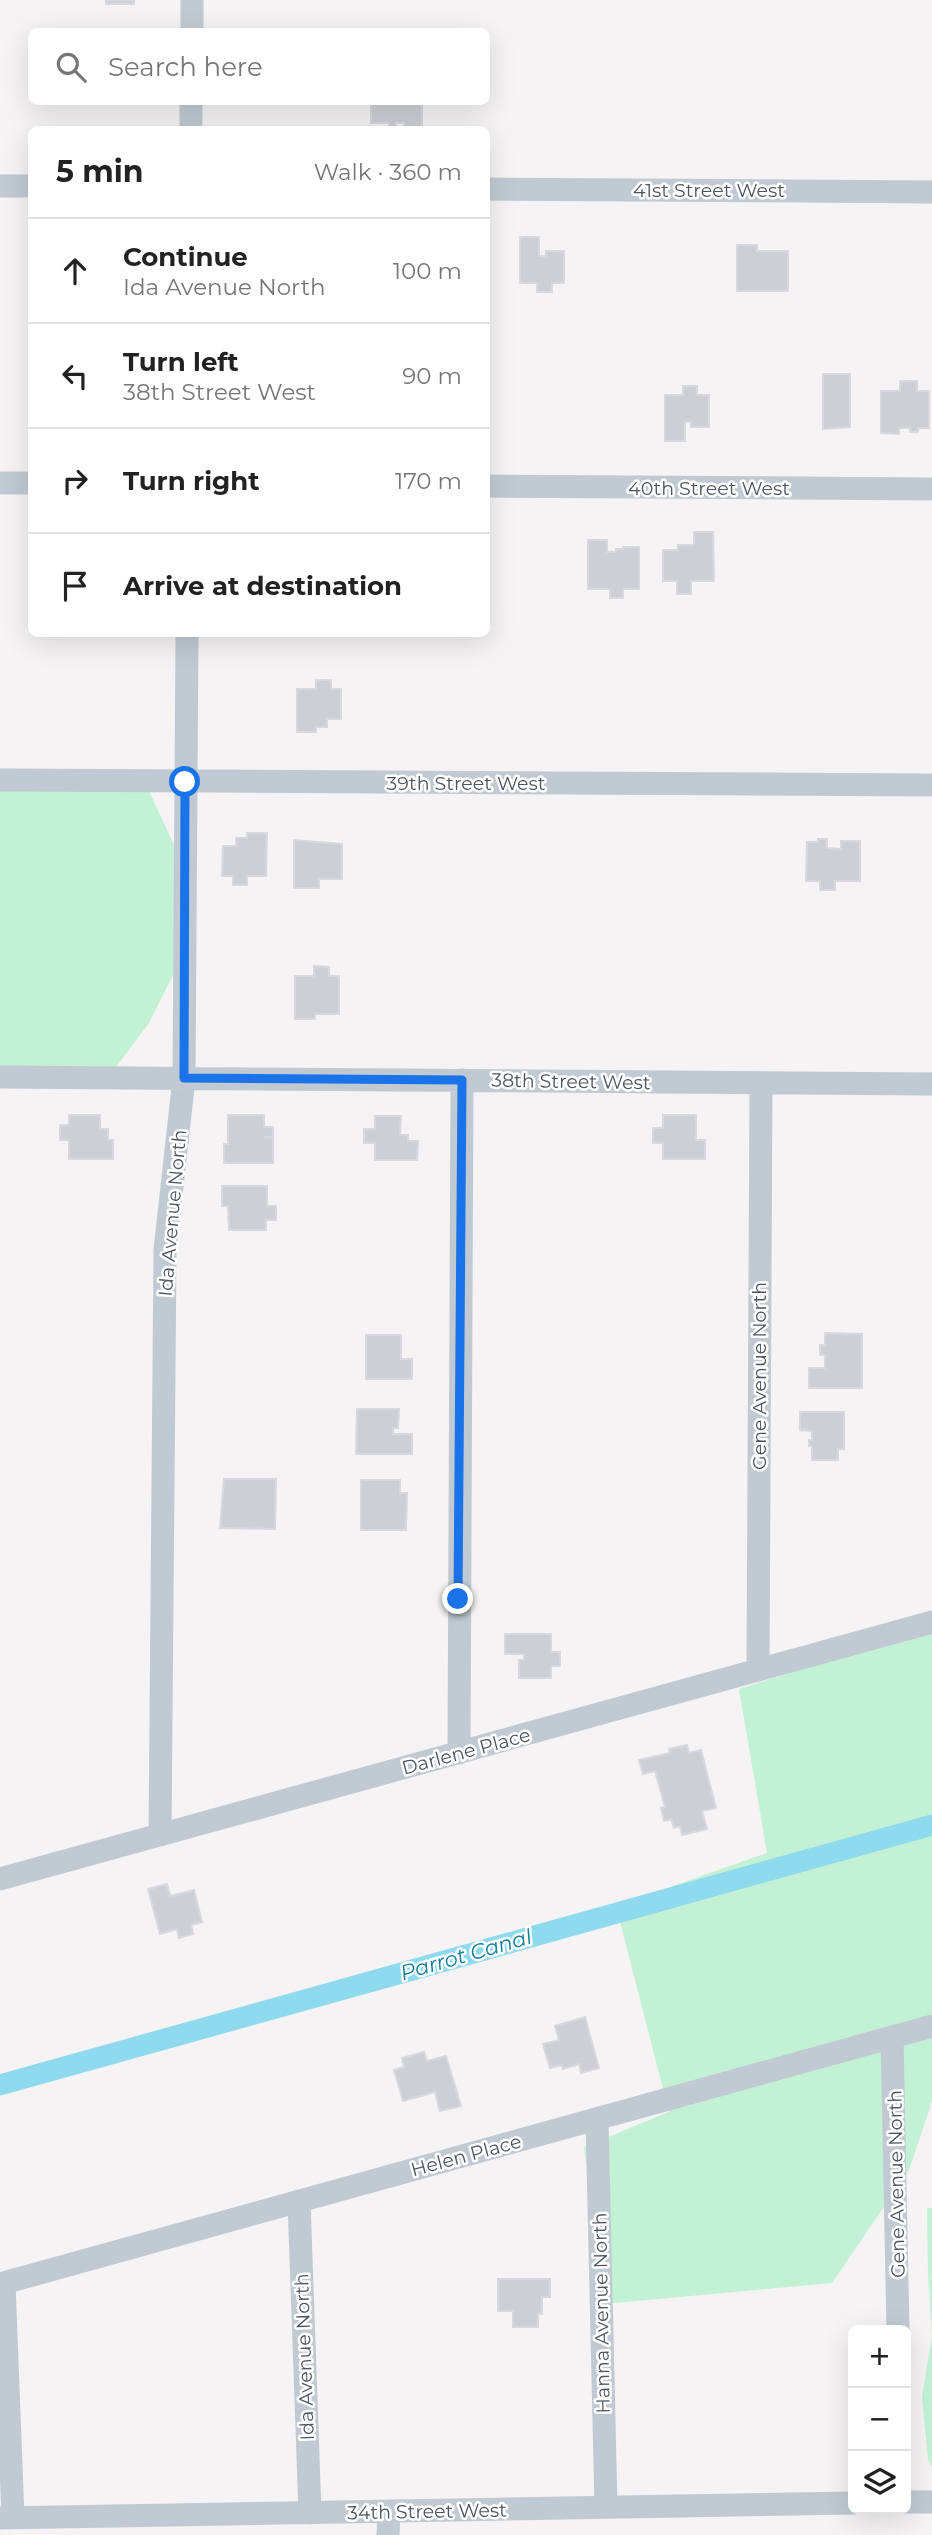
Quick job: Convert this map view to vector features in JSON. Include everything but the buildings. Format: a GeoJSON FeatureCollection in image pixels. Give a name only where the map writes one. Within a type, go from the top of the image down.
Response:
{"type":"FeatureCollection","features":[{"type":"Feature","properties":{"kind":"street"},"geometry":{"type":"LineString","coordinates":[[192,0],[192,28]]}},
{"type":"Feature","properties":{"kind":"street"},"geometry":{"type":"LineString","coordinates":[[191,105],[191,126]]}},
{"type":"Feature","properties":{"kind":"street"},"geometry":{"type":"LineString","coordinates":[[0,186],[28,186]]}},
{"type":"Feature","properties":{"kind":"street","name":"41st Street West"},"geometry":{"type":"LineString","coordinates":[[490,189],[932,192]]}},
{"type":"Feature","properties":{"kind":"street"},"geometry":{"type":"LineString","coordinates":[[0,483],[28,483]]}},
{"type":"Feature","properties":{"kind":"street","name":"40th Street West"},"geometry":{"type":"LineString","coordinates":[[490,486],[932,489]]}},
{"type":"Feature","properties":{"kind":"street","name":"Ida Avenue North"},"geometry":{"type":"LineString","coordinates":[[160,1835],[165,1250],[184,1078],[187,637]]}},
{"type":"Feature","properties":{"kind":"street","name":"39th Street West"},"geometry":{"type":"LineString","coordinates":[[0,780],[932,785]]}},
{"type":"Feature","properties":{"kind":"street","name":"38th Street West"},"geometry":{"type":"LineString","coordinates":[[0,1077],[932,1084]]}},
{"type":"Feature","properties":{"kind":"street"},"geometry":{"type":"LineString","coordinates":[[459,1753],[462,1080]]}},
{"type":"Feature","properties":{"kind":"street","name":"Gene Avenue North"},"geometry":{"type":"LineString","coordinates":[[758,1669],[761,1083]]}},
{"type":"Feature","properties":{"kind":"street","name":"Darlene Place"},"geometry":{"type":"LineString","coordinates":[[0,1879],[932,1622]]}},
{"type":"Feature","properties":{"kind":"street","name":"Helen Place"},"geometry":{"type":"LineString","coordinates":[[2,2283],[932,2026]]}},
{"type":"Feature","properties":{"kind":"street","name":"Gene Avenue North"},"geometry":{"type":"LineString","coordinates":[[892,2037],[898,2325]]}},
{"type":"Feature","properties":{"kind":"street","name":"Hanna Avenue North"},"geometry":{"type":"LineString","coordinates":[[597,2119],[606,2507]]}},
{"type":"Feature","properties":{"kind":"street","name":"Ida Avenue North"},"geometry":{"type":"LineString","coordinates":[[299,2201],[310,2513]]}},
{"type":"Feature","properties":{"kind":"street"},"geometry":{"type":"LineString","coordinates":[[2,2283],[6,2518]]}},
{"type":"Feature","properties":{"kind":"street"},"geometry":{"type":"LineString","coordinates":[[911,2502],[932,2502]]}},
{"type":"Feature","properties":{"kind":"street","name":"34th Street West"},"geometry":{"type":"LineString","coordinates":[[6,2518],[848,2503]]}},
{"type":"Feature","properties":{"kind":"street"},"geometry":{"type":"LineString","coordinates":[[388,2535],[389,2511]]}},
{"type":"Feature","properties":{"kind":"green space"},"geometry":{"type":"Polygon","coordinates":[[[0,774],[143,778],[176,849],[184,925],[173,975],[149,1023],[107,1079],[0,1075],[0,774]]]}},
{"type":"Feature","properties":{"kind":"green space"},"geometry":{"type":"Polygon","coordinates":[[[932,1628],[932,2101],[909,2170],[832,2283],[604,2304],[584,2147],[669,2112],[616,1906],[767,1853],[739,1689],[932,1628]]]}},
{"type":"Feature","properties":{"kind":"green space"},"geometry":{"type":"Polygon","coordinates":[[[927,2208],[932,2208],[932,2336],[928,2273],[927,2208]]]}},
{"type":"Feature","properties":{"kind":"green space"},"geometry":{"type":"Polygon","coordinates":[[[932,2336],[932,2467],[928,2460],[922,2397],[932,2336]]]}},
{"type":"Feature","properties":{"kind":"waterway","name":"Parrot Canal"},"geometry":{"type":"LineString","coordinates":[[0,2085],[932,1825]]}},
{"type":"Feature","properties":{"kind":"route"},"geometry":{"type":"LineString","coordinates":[[185,782],[184,1078],[462,1080],[458,1599]]}}]}
